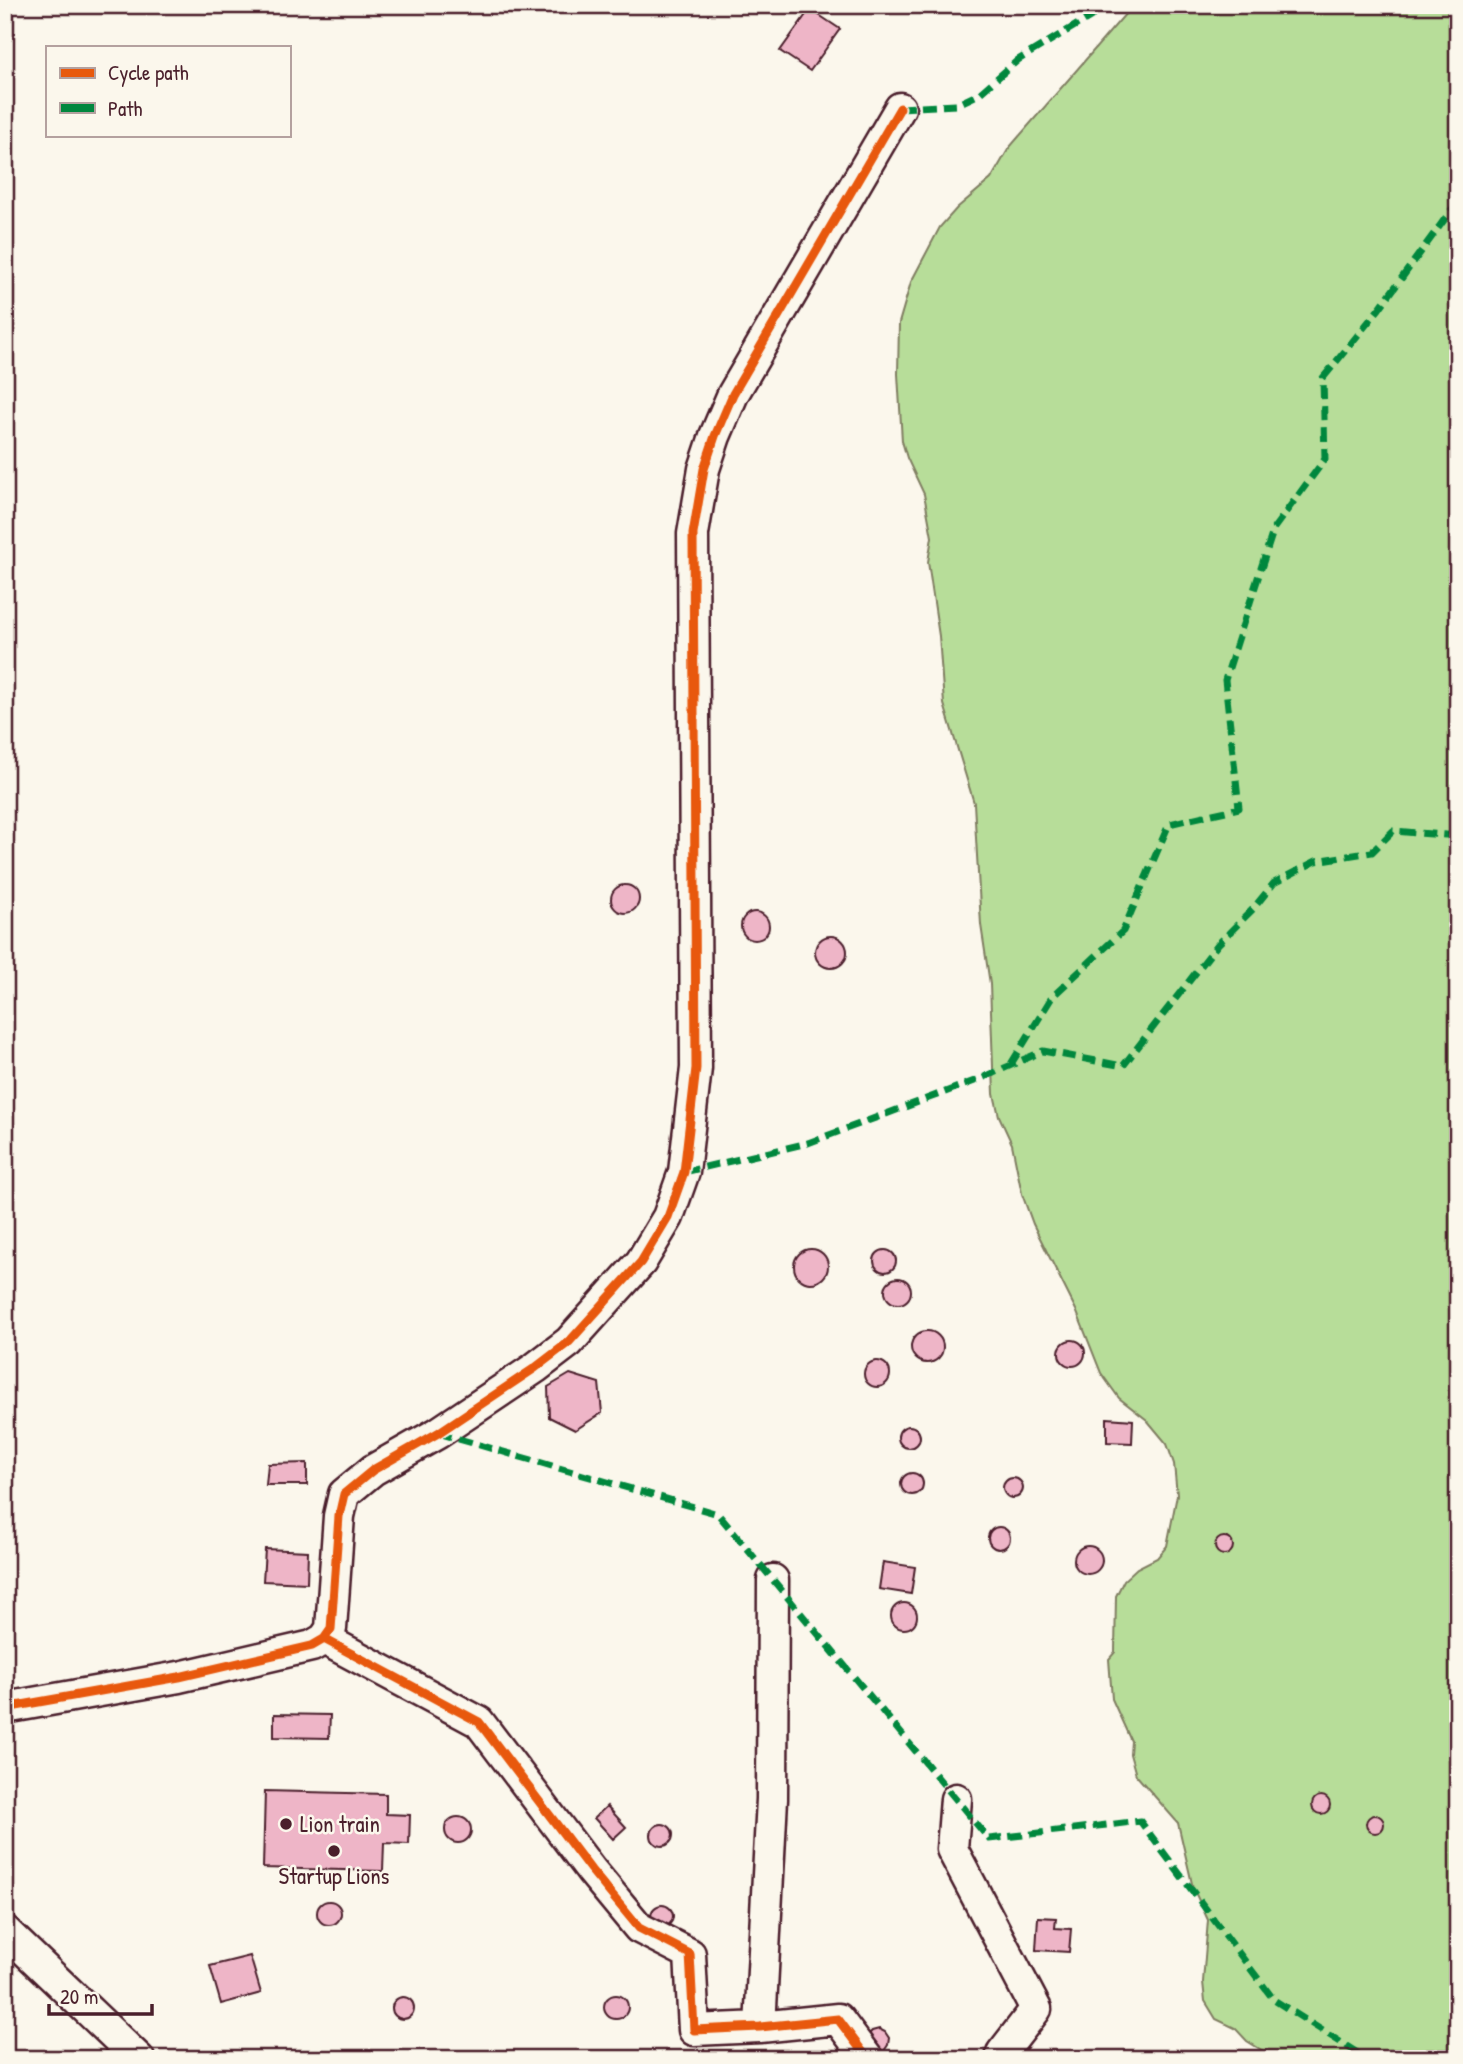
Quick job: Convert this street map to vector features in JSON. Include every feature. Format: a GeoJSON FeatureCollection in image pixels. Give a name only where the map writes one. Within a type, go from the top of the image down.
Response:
{"type":"FeatureCollection","features":[{"type":"Feature","properties":{"kind":"street"},"geometry":{"type":"LineString","coordinates":[[5,1708],[179,1676],[312,1646],[324,1639],[331,1629],[338,1516],[344,1494],[373,1470],[438,1433],[569,1342],[641,1262],[668,1217],[684,1172],[696,1068],[693,534],[704,469],[733,394],[900,108]]}},
{"type":"Feature","properties":{"kind":"street"},"geometry":{"type":"LineString","coordinates":[[760,2027],[772,1800],[773,1580]]}},
{"type":"Feature","properties":{"kind":"street"},"geometry":{"type":"LineString","coordinates":[[324,1639],[479,1722],[591,1870],[639,1928],[690,1954],[694,2030],[838,2019],[868,2059]]}},
{"type":"Feature","properties":{"kind":"street"},"geometry":{"type":"LineString","coordinates":[[956,1799],[952,1849],[1036,2009],[1002,2053],[1003,2059]]}},
{"type":"Feature","properties":{"kind":"street"},"geometry":{"type":"LineString","coordinates":[[5,1931],[139,2059]]}},
{"type":"Feature","properties":{"kind":"green space"},"geometry":{"type":"Polygon","coordinates":[[[1133,5],[1458,5],[1458,2059],[1276,2059],[1247,2041],[1235,2028],[1216,2019],[1205,2001],[1203,1982],[1208,1920],[1193,1888],[1178,1823],[1136,1775],[1130,1754],[1131,1741],[1112,1699],[1109,1659],[1115,1652],[1116,1596],[1124,1580],[1137,1568],[1157,1558],[1167,1546],[1177,1495],[1174,1464],[1167,1444],[1147,1420],[1119,1398],[1101,1373],[1076,1310],[1033,1224],[1022,1194],[1012,1144],[999,1116],[994,1094],[990,984],[981,925],[974,803],[944,704],[939,636],[928,562],[932,537],[924,494],[902,441],[898,374],[899,323],[911,282],[940,227],[957,208],[991,179],[1009,148],[1133,5]]]}},
{"type":"Feature","properties":{"kind":"building"},"geometry":{"type":"Polygon","coordinates":[[[810,9],[840,29],[810,71],[780,51],[810,9]]]}},
{"type":"Feature","properties":{"kind":"building"},"geometry":{"type":"Polygon","coordinates":[[[625,885],[635,889],[639,899],[635,909],[625,913],[615,909],[611,899],[615,889],[625,885]]]}},
{"type":"Feature","properties":{"kind":"building"},"geometry":{"type":"Polygon","coordinates":[[[755,912],[765,916],[769,926],[765,936],[755,940],[745,936],[741,926],[745,916],[755,912]]]}},
{"type":"Feature","properties":{"kind":"building"},"geometry":{"type":"Polygon","coordinates":[[[831,936],[842,941],[847,952],[842,963],[831,968],[820,963],[815,952],[820,941],[831,936]]]}},
{"type":"Feature","properties":{"kind":"building"},"geometry":{"type":"Polygon","coordinates":[[[811,1249],[823,1254],[828,1266],[823,1278],[811,1283],[799,1278],[794,1266],[799,1254],[811,1249]]]}},
{"type":"Feature","properties":{"kind":"building"},"geometry":{"type":"Polygon","coordinates":[[[885,1250],[893,1253],[896,1261],[893,1269],[885,1272],[877,1269],[874,1261],[877,1253],[885,1250]]]}},
{"type":"Feature","properties":{"kind":"building"},"geometry":{"type":"Polygon","coordinates":[[[898,1278],[907,1282],[911,1291],[907,1300],[898,1304],[889,1300],[885,1291],[889,1282],[898,1278]]]}},
{"type":"Feature","properties":{"kind":"building"},"geometry":{"type":"Polygon","coordinates":[[[927,1331],[938,1336],[943,1347],[938,1358],[927,1363],[916,1358],[911,1347],[916,1336],[927,1331]]]}},
{"type":"Feature","properties":{"kind":"building"},"geometry":{"type":"Polygon","coordinates":[[[1072,1340],[1081,1344],[1085,1353],[1081,1362],[1072,1366],[1063,1362],[1059,1353],[1063,1344],[1072,1340]]]}},
{"type":"Feature","properties":{"kind":"building"},"geometry":{"type":"Polygon","coordinates":[[[877,1361],[886,1365],[890,1374],[886,1383],[877,1387],[868,1383],[864,1374],[868,1365],[877,1361]]]}},
{"type":"Feature","properties":{"kind":"building"},"geometry":{"type":"Polygon","coordinates":[[[570,1374],[599,1383],[602,1413],[575,1430],[549,1417],[548,1387],[570,1374]]]}},
{"type":"Feature","properties":{"kind":"building"},"geometry":{"type":"Polygon","coordinates":[[[1107,1418],[1133,1420],[1132,1443],[1107,1442],[1107,1418]]]}},
{"type":"Feature","properties":{"kind":"building"},"geometry":{"type":"Polygon","coordinates":[[[909,1426],[917,1429],[920,1437],[917,1445],[909,1448],[901,1445],[898,1437],[901,1429],[909,1426]]]}},
{"type":"Feature","properties":{"kind":"building"},"geometry":{"type":"Polygon","coordinates":[[[307,1463],[307,1485],[266,1485],[268,1464],[307,1463]]]}},
{"type":"Feature","properties":{"kind":"building"},"geometry":{"type":"Polygon","coordinates":[[[912,1473],[920,1476],[923,1484],[920,1492],[912,1495],[904,1492],[901,1484],[904,1476],[912,1473]]]}},
{"type":"Feature","properties":{"kind":"building"},"geometry":{"type":"Polygon","coordinates":[[[1013,1478],[1020,1481],[1023,1488],[1020,1495],[1013,1498],[1006,1495],[1003,1488],[1006,1481],[1013,1478]]]}},
{"type":"Feature","properties":{"kind":"building"},"geometry":{"type":"Polygon","coordinates":[[[999,1527],[1007,1530],[1010,1538],[1007,1546],[999,1549],[991,1546],[988,1538],[991,1530],[999,1527]]]}},
{"type":"Feature","properties":{"kind":"building"},"geometry":{"type":"Polygon","coordinates":[[[1220,1537],[1228,1537],[1233,1546],[1231,1553],[1220,1555],[1215,1550],[1215,1542],[1220,1537]]]}},
{"type":"Feature","properties":{"kind":"building"},"geometry":{"type":"Polygon","coordinates":[[[1088,1546],[1098,1550],[1102,1560],[1098,1570],[1088,1574],[1078,1570],[1074,1560],[1078,1550],[1088,1546]]]}},
{"type":"Feature","properties":{"kind":"building"},"geometry":{"type":"Polygon","coordinates":[[[265,1549],[308,1551],[307,1583],[263,1581],[265,1549]]]}},
{"type":"Feature","properties":{"kind":"building"},"geometry":{"type":"Polygon","coordinates":[[[883,1562],[915,1567],[911,1594],[879,1589],[883,1562]]]}},
{"type":"Feature","properties":{"kind":"building"},"geometry":{"type":"Polygon","coordinates":[[[904,1603],[913,1607],[917,1616],[913,1625],[904,1629],[895,1625],[891,1616],[895,1607],[904,1603]]]}},
{"type":"Feature","properties":{"kind":"building"},"geometry":{"type":"Polygon","coordinates":[[[274,1714],[330,1715],[329,1738],[274,1737],[274,1714]]]}},
{"type":"Feature","properties":{"kind":"building"},"geometry":{"type":"Polygon","coordinates":[[[265,1791],[386,1794],[386,1814],[410,1815],[409,1844],[384,1843],[383,1871],[263,1868],[265,1791]]]}},
{"type":"Feature","properties":{"kind":"building"},"geometry":{"type":"Polygon","coordinates":[[[1321,1796],[1327,1799],[1330,1805],[1327,1811],[1321,1814],[1315,1811],[1312,1805],[1315,1799],[1321,1796]]]}},
{"type":"Feature","properties":{"kind":"building"},"geometry":{"type":"Polygon","coordinates":[[[607,1806],[626,1827],[613,1839],[594,1818],[607,1806]]]}},
{"type":"Feature","properties":{"kind":"building"},"geometry":{"type":"Polygon","coordinates":[[[1375,1815],[1381,1818],[1384,1824],[1381,1830],[1375,1833],[1369,1830],[1366,1824],[1369,1818],[1375,1815]]]}},
{"type":"Feature","properties":{"kind":"building"},"geometry":{"type":"Polygon","coordinates":[[[458,1817],[467,1821],[471,1830],[467,1839],[458,1843],[449,1839],[445,1830],[449,1821],[458,1817]]]}},
{"type":"Feature","properties":{"kind":"building"},"geometry":{"type":"Polygon","coordinates":[[[662,1824],[670,1827],[673,1835],[670,1843],[662,1846],[654,1843],[651,1835],[654,1827],[662,1824]]]}},
{"type":"Feature","properties":{"kind":"building"},"geometry":{"type":"Polygon","coordinates":[[[329,1901],[338,1904],[341,1913],[338,1922],[329,1925],[320,1922],[317,1913],[320,1904],[329,1901]]]}},
{"type":"Feature","properties":{"kind":"building"},"geometry":{"type":"Polygon","coordinates":[[[662,1905],[670,1908],[673,1916],[670,1924],[662,1927],[654,1924],[651,1916],[654,1908],[662,1905]]]}},
{"type":"Feature","properties":{"kind":"building"},"geometry":{"type":"Polygon","coordinates":[[[1038,1917],[1056,1918],[1055,1928],[1071,1929],[1069,1952],[1036,1950],[1038,1917]]]}},
{"type":"Feature","properties":{"kind":"building"},"geometry":{"type":"Polygon","coordinates":[[[250,1956],[261,1993],[221,2004],[210,1966],[250,1956]]]}},
{"type":"Feature","properties":{"kind":"building"},"geometry":{"type":"Polygon","coordinates":[[[616,1995],[625,1998],[628,2007],[625,2016],[616,2019],[607,2016],[604,2007],[607,1998],[616,1995]]]}},
{"type":"Feature","properties":{"kind":"building"},"geometry":{"type":"Polygon","coordinates":[[[403,1997],[411,2000],[414,2008],[411,2016],[403,2019],[395,2016],[392,2008],[395,2000],[403,1997]]]}},
{"type":"Feature","properties":{"kind":"building"},"geometry":{"type":"Polygon","coordinates":[[[879,2029],[889,2038],[884,2051],[877,2052],[867,2036],[879,2029]]]}},
{"type":"Feature","properties":{"kind":"marked path"},"geometry":{"type":"LineString","coordinates":[[900,108],[956,105],[979,94],[1018,60],[1110,5]]}},
{"type":"Feature","properties":{"kind":"marked path"},"geometry":{"type":"LineString","coordinates":[[1011,1064],[1052,997],[1123,931],[1169,824],[1239,808],[1225,680],[1274,528],[1325,459],[1323,378],[1379,309],[1458,201]]}},
{"type":"Feature","properties":{"kind":"marked path"},"geometry":{"type":"LineString","coordinates":[[684,1172],[808,1143],[980,1079],[1043,1051],[1123,1066],[1218,944],[1253,909],[1274,883],[1316,861],[1372,852],[1393,831],[1458,836]]}},
{"type":"Feature","properties":{"kind":"marked path"},"geometry":{"type":"LineString","coordinates":[[438,1433],[718,1514],[989,1839],[1140,1821],[1274,2000],[1367,2059]]}},
{"type":"Feature","properties":{"kind":"cycle path"},"geometry":{"type":"LineString","coordinates":[[5,1708],[179,1677],[312,1646],[324,1639],[331,1629],[339,1516],[344,1494],[373,1470],[438,1433],[569,1342],[641,1262],[668,1217],[684,1172],[696,1068],[693,534],[704,469],[733,394],[900,108]]}},
{"type":"Feature","properties":{"kind":"cycle path"},"geometry":{"type":"LineString","coordinates":[[324,1639],[479,1722],[591,1870],[639,1928],[690,1954],[694,2030],[838,2019],[868,2059]]}},
{"type":"Feature","properties":{"kind":"place","name":"Lion train"},"geometry":{"type":"Point","coordinates":[286,1824]}},
{"type":"Feature","properties":{"kind":"place","name":"Startup Lions"},"geometry":{"type":"Point","coordinates":[334,1851]}}]}
